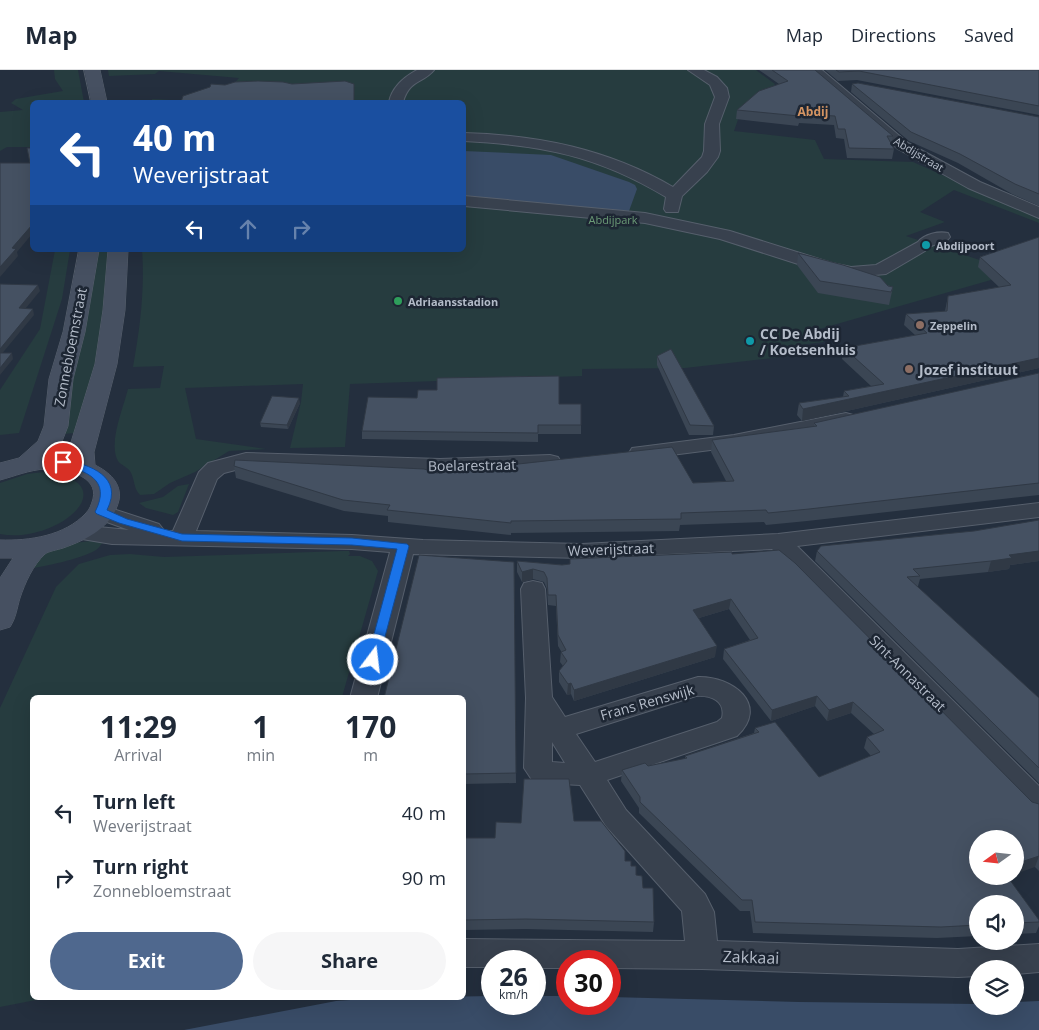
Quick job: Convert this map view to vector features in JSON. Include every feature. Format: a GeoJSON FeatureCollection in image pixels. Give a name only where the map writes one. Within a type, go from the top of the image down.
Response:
{"type":"FeatureCollection","features":[{"type":"Feature","properties":{"kind":"main road"},"geometry":{"type":"LineString","coordinates":[[92,70],[98,100]]}},
{"type":"Feature","properties":{"kind":"main road","name":"Zonnebloemstraat"},"geometry":{"type":"LineString","coordinates":[[28,464],[49,444],[56,426],[62,379],[74,332],[89,252]]}},
{"type":"Feature","properties":{"kind":"main road"},"geometry":{"type":"LineString","coordinates":[[83,466],[81,452],[106,364],[114,310],[118,252]]}},
{"type":"Feature","properties":{"kind":"main road","name":"Zonnebloemstraat"},"geometry":{"type":"LineString","coordinates":[[0,472],[28,464],[63,462],[83,466],[102,479],[107,492],[106,501],[100,512]]}},
{"type":"Feature","properties":{"kind":"main road"},"geometry":{"type":"LineString","coordinates":[[0,549],[36,548],[66,538],[91,523],[100,512]]}},
{"type":"Feature","properties":{"kind":"main road"},"geometry":{"type":"LineString","coordinates":[[0,620],[4,600],[15,573],[36,548]]}},
{"type":"Feature","properties":{"kind":"street"},"geometry":{"type":"LineString","coordinates":[[396,100],[398,94],[409,80],[427,70]]}},
{"type":"Feature","properties":{"kind":"street"},"geometry":{"type":"LineString","coordinates":[[672,224],[674,194],[692,179],[710,156],[712,121],[719,111],[723,98],[714,80],[695,70]]}},
{"type":"Feature","properties":{"kind":"street","name":"Abdijstraat"},"geometry":{"type":"LineString","coordinates":[[814,70],[903,146],[950,173],[1039,213]]}},
{"type":"Feature","properties":{"kind":"street"},"geometry":{"type":"LineString","coordinates":[[836,87],[857,86]]}},
{"type":"Feature","properties":{"kind":"street"},"geometry":{"type":"LineString","coordinates":[[466,137],[532,141],[569,148],[633,170],[674,194]]}},
{"type":"Feature","properties":{"kind":"street"},"geometry":{"type":"LineString","coordinates":[[1016,203],[1039,199]]}},
{"type":"Feature","properties":{"kind":"street"},"geometry":{"type":"LineString","coordinates":[[466,201],[628,215],[724,235],[884,283]]}},
{"type":"Feature","properties":{"kind":"street"},"geometry":{"type":"LineString","coordinates":[[851,272],[880,270],[929,242]]}},
{"type":"Feature","properties":{"kind":"street"},"geometry":{"type":"LineString","coordinates":[[624,454],[734,441],[862,416]]}},
{"type":"Feature","properties":{"kind":"street","name":"Boelarestraat"},"geometry":{"type":"LineString","coordinates":[[182,538],[207,477],[216,468],[246,460],[440,466],[501,465],[571,460]]}},
{"type":"Feature","properties":{"kind":"street","name":"Weverijstraat"},"geometry":{"type":"LineString","coordinates":[[78,532],[112,537],[352,542],[403,546],[533,570],[592,550],[778,541],[1039,510]]}},
{"type":"Feature","properties":{"kind":"street","name":"Weverijstraat"},"geometry":{"type":"LineString","coordinates":[[100,512],[123,521],[182,538]]}},
{"type":"Feature","properties":{"kind":"street","name":"Sint-Annastraat"},"geometry":{"type":"LineString","coordinates":[[778,541],[1039,804]]}},
{"type":"Feature","properties":{"kind":"street"},"geometry":{"type":"LineString","coordinates":[[364,695],[403,546]]}},
{"type":"Feature","properties":{"kind":"street","name":"Frans Renswijk"},"geometry":{"type":"LineString","coordinates":[[533,570],[539,698],[538,768],[542,772],[588,775],[727,728],[733,724],[737,714],[734,701],[723,691],[705,686],[695,687],[559,729]]}},
{"type":"Feature","properties":{"kind":"street","name":"Frans Renswijk"},"geometry":{"type":"LineString","coordinates":[[539,698],[616,818],[694,902],[698,912],[702,955]]}},
{"type":"Feature","properties":{"kind":"street","name":"Zakkaai"},"geometry":{"type":"LineString","coordinates":[[466,952],[702,955],[958,963],[1039,958]]}},
{"type":"Feature","properties":{"kind":"green space"},"geometry":{"type":"Polygon","coordinates":[[[54,70],[78,70],[84,100],[30,100],[30,147],[7,147],[0,151],[0,112],[23,110],[11,103],[16,99],[63,91],[55,79],[54,70]]]}},
{"type":"Feature","properties":{"kind":"green space","name":"Abdijpark"},"geometry":{"type":"Polygon","coordinates":[[[108,70],[756,70],[775,84],[771,91],[741,111],[734,131],[815,140],[824,159],[913,162],[1039,218],[1039,223],[954,190],[920,212],[945,222],[906,236],[989,263],[991,280],[816,330],[824,342],[799,345],[808,354],[685,368],[582,369],[582,376],[350,384],[345,447],[290,448],[301,402],[303,384],[185,388],[196,439],[266,449],[229,451],[195,472],[170,483],[154,494],[140,495],[130,471],[118,461],[115,454],[115,436],[128,389],[160,388],[164,366],[133,367],[141,308],[142,252],[466,252],[466,100],[193,100],[228,90],[239,78],[159,71],[155,74],[109,76],[108,70]]]}},
{"type":"Feature","properties":{"kind":"green space"},"geometry":{"type":"Polygon","coordinates":[[[55,252],[70,252],[62,299],[19,433],[0,435],[0,390],[40,329],[55,252]]]}},
{"type":"Feature","properties":{"kind":"green space"},"geometry":{"type":"Polygon","coordinates":[[[94,252],[113,252],[102,356],[76,433],[62,434],[94,252]]]}},
{"type":"Feature","properties":{"kind":"green space"},"geometry":{"type":"Polygon","coordinates":[[[44,472],[69,478],[81,487],[83,499],[76,511],[62,522],[43,530],[22,535],[0,534],[0,483],[27,474],[44,472]]]}},
{"type":"Feature","properties":{"kind":"green space"},"geometry":{"type":"Polygon","coordinates":[[[189,484],[178,512],[173,515],[146,508],[139,503],[163,497],[178,486],[189,484]]]}},
{"type":"Feature","properties":{"kind":"green space"},"geometry":{"type":"Polygon","coordinates":[[[104,541],[96,550],[81,556],[26,569],[44,553],[75,543],[104,541]]]}},
{"type":"Feature","properties":{"kind":"green space"},"geometry":{"type":"Polygon","coordinates":[[[349,551],[350,554],[348,556],[360,556],[372,561],[378,571],[343,695],[30,695],[30,1000],[36,1000],[0,1007],[0,708],[56,587],[79,564],[110,555],[130,554],[164,557],[349,551]]]}},
{"type":"Feature","properties":{"kind":"water"},"geometry":{"type":"Polygon","coordinates":[[[466,151],[551,155],[629,182],[635,185],[637,189],[629,211],[466,199],[466,151]]]}},
{"type":"Feature","properties":{"kind":"water"},"geometry":{"type":"Polygon","coordinates":[[[466,996],[481,996],[481,1015],[546,1015],[546,996],[556,996],[556,1015],[621,1015],[621,997],[969,1004],[969,1015],[1024,1015],[1024,1002],[1039,1001],[1039,1030],[184,1030],[336,1001],[466,1000],[466,996]]]}},
{"type":"Feature","properties":{"kind":"building"},"geometry":{"type":"Polygon","coordinates":[[[772,70],[815,70],[893,136],[887,136],[894,149],[849,148],[845,129],[838,129],[835,116],[800,114],[799,116],[737,110],[759,91],[788,81],[772,70]]]}},
{"type":"Feature","properties":{"kind":"building"},"geometry":{"type":"Polygon","coordinates":[[[836,70],[1039,70],[1039,106],[859,71],[839,72],[836,70]]]}},
{"type":"Feature","properties":{"kind":"building"},"geometry":{"type":"Polygon","coordinates":[[[258,81],[292,84],[345,81],[354,84],[354,100],[182,100],[183,96],[210,87],[211,84],[225,85],[235,82],[258,81]]]}},
{"type":"Feature","properties":{"kind":"building"},"geometry":{"type":"Polygon","coordinates":[[[858,83],[1039,117],[1039,194],[1015,184],[960,154],[911,132],[852,84],[858,83]]]}},
{"type":"Feature","properties":{"kind":"building"},"geometry":{"type":"Polygon","coordinates":[[[27,148],[30,148],[30,163],[27,148]]]}},
{"type":"Feature","properties":{"kind":"building"},"geometry":{"type":"Polygon","coordinates":[[[0,163],[30,163],[30,227],[12,248],[16,249],[0,267],[0,163]]]}},
{"type":"Feature","properties":{"kind":"building"},"geometry":{"type":"Polygon","coordinates":[[[1039,237],[1039,358],[803,409],[799,403],[849,396],[844,391],[884,384],[844,348],[927,333],[906,314],[947,311],[948,296],[1011,285],[980,257],[1039,237]]]}},
{"type":"Feature","properties":{"kind":"building"},"geometry":{"type":"Polygon","coordinates":[[[798,253],[880,277],[888,286],[893,287],[891,292],[820,281],[798,253]]]}},
{"type":"Feature","properties":{"kind":"building"},"geometry":{"type":"Polygon","coordinates":[[[0,284],[38,285],[19,308],[33,309],[0,349],[0,284]]]}},
{"type":"Feature","properties":{"kind":"building"},"geometry":{"type":"Polygon","coordinates":[[[671,349],[714,426],[690,425],[657,356],[671,349]]]}},
{"type":"Feature","properties":{"kind":"building"},"geometry":{"type":"Polygon","coordinates":[[[0,353],[12,353],[0,368],[0,353]]]}},
{"type":"Feature","properties":{"kind":"building"},"geometry":{"type":"Polygon","coordinates":[[[1039,373],[1039,483],[768,513],[766,510],[681,513],[681,519],[511,521],[511,523],[387,510],[390,505],[343,500],[234,466],[235,460],[424,469],[437,473],[672,447],[693,483],[734,481],[712,440],[817,426],[814,423],[1039,373]]]}},
{"type":"Feature","properties":{"kind":"building"},"geometry":{"type":"Polygon","coordinates":[[[559,376],[559,404],[581,404],[581,425],[538,425],[538,433],[362,431],[368,397],[417,398],[418,390],[437,390],[437,378],[559,376]]]}},
{"type":"Feature","properties":{"kind":"building"},"geometry":{"type":"Polygon","coordinates":[[[272,396],[299,398],[287,425],[260,423],[272,396]]]}},
{"type":"Feature","properties":{"kind":"building"},"geometry":{"type":"Polygon","coordinates":[[[1039,520],[1039,551],[1009,555],[1012,558],[991,561],[913,569],[920,576],[907,577],[1039,698],[1039,768],[817,551],[821,546],[974,531],[1039,520]]]}},
{"type":"Feature","properties":{"kind":"building"},"geometry":{"type":"Polygon","coordinates":[[[779,550],[795,563],[1032,802],[1039,804],[1039,856],[1024,861],[1024,830],[969,830],[969,885],[1014,885],[1021,895],[969,895],[969,925],[941,927],[755,922],[752,900],[742,900],[640,802],[640,797],[622,770],[645,763],[648,766],[687,758],[685,756],[759,732],[755,728],[775,722],[819,777],[880,752],[867,737],[884,730],[853,702],[829,710],[817,696],[772,710],[724,649],[758,638],[731,599],[693,610],[717,646],[574,690],[571,683],[568,684],[559,671],[567,661],[561,652],[566,650],[558,635],[556,595],[548,595],[547,578],[544,572],[533,569],[522,572],[517,561],[562,565],[570,564],[570,559],[732,552],[732,554],[779,550]]]}},
{"type":"Feature","properties":{"kind":"building"},"geometry":{"type":"Polygon","coordinates":[[[419,555],[514,562],[516,773],[466,774],[466,695],[385,695],[419,555]]]}},
{"type":"Feature","properties":{"kind":"building"},"geometry":{"type":"Polygon","coordinates":[[[524,779],[569,779],[574,821],[601,821],[625,851],[625,861],[631,861],[631,866],[636,866],[636,875],[642,876],[643,888],[653,888],[654,922],[526,919],[466,920],[466,838],[495,838],[496,822],[521,823],[524,779]]]}},
{"type":"Feature","properties":{"kind":"building"},"geometry":{"type":"Polygon","coordinates":[[[1024,899],[1039,920],[1039,922],[1024,923],[1024,899]]]}},
{"type":"Feature","properties":{"kind":"place","name":"Abdijpoort"},"geometry":{"type":"Point","coordinates":[926,245]}},
{"type":"Feature","properties":{"kind":"place","name":"Adriaansstadion"},"geometry":{"type":"Point","coordinates":[398,301]}},
{"type":"Feature","properties":{"kind":"place","name":"Zeppelin"},"geometry":{"type":"Point","coordinates":[920,325]}},
{"type":"Feature","properties":{"kind":"place","name":"CC De Abdij / Koetsenhuis"},"geometry":{"type":"Point","coordinates":[750,341]}},
{"type":"Feature","properties":{"kind":"place","name":"Jozef instituut"},"geometry":{"type":"Point","coordinates":[909,369]}},
{"type":"Feature","properties":{"kind":"district","name":"Abdij"},"geometry":{"type":"Point","coordinates":[813,111]}},
{"type":"Feature","properties":{"kind":"route"},"geometry":{"type":"LineString","coordinates":[[63,462],[83,466],[102,479],[107,492],[106,501],[100,512],[123,521],[182,538],[352,542],[403,546],[373,660]]}}]}
